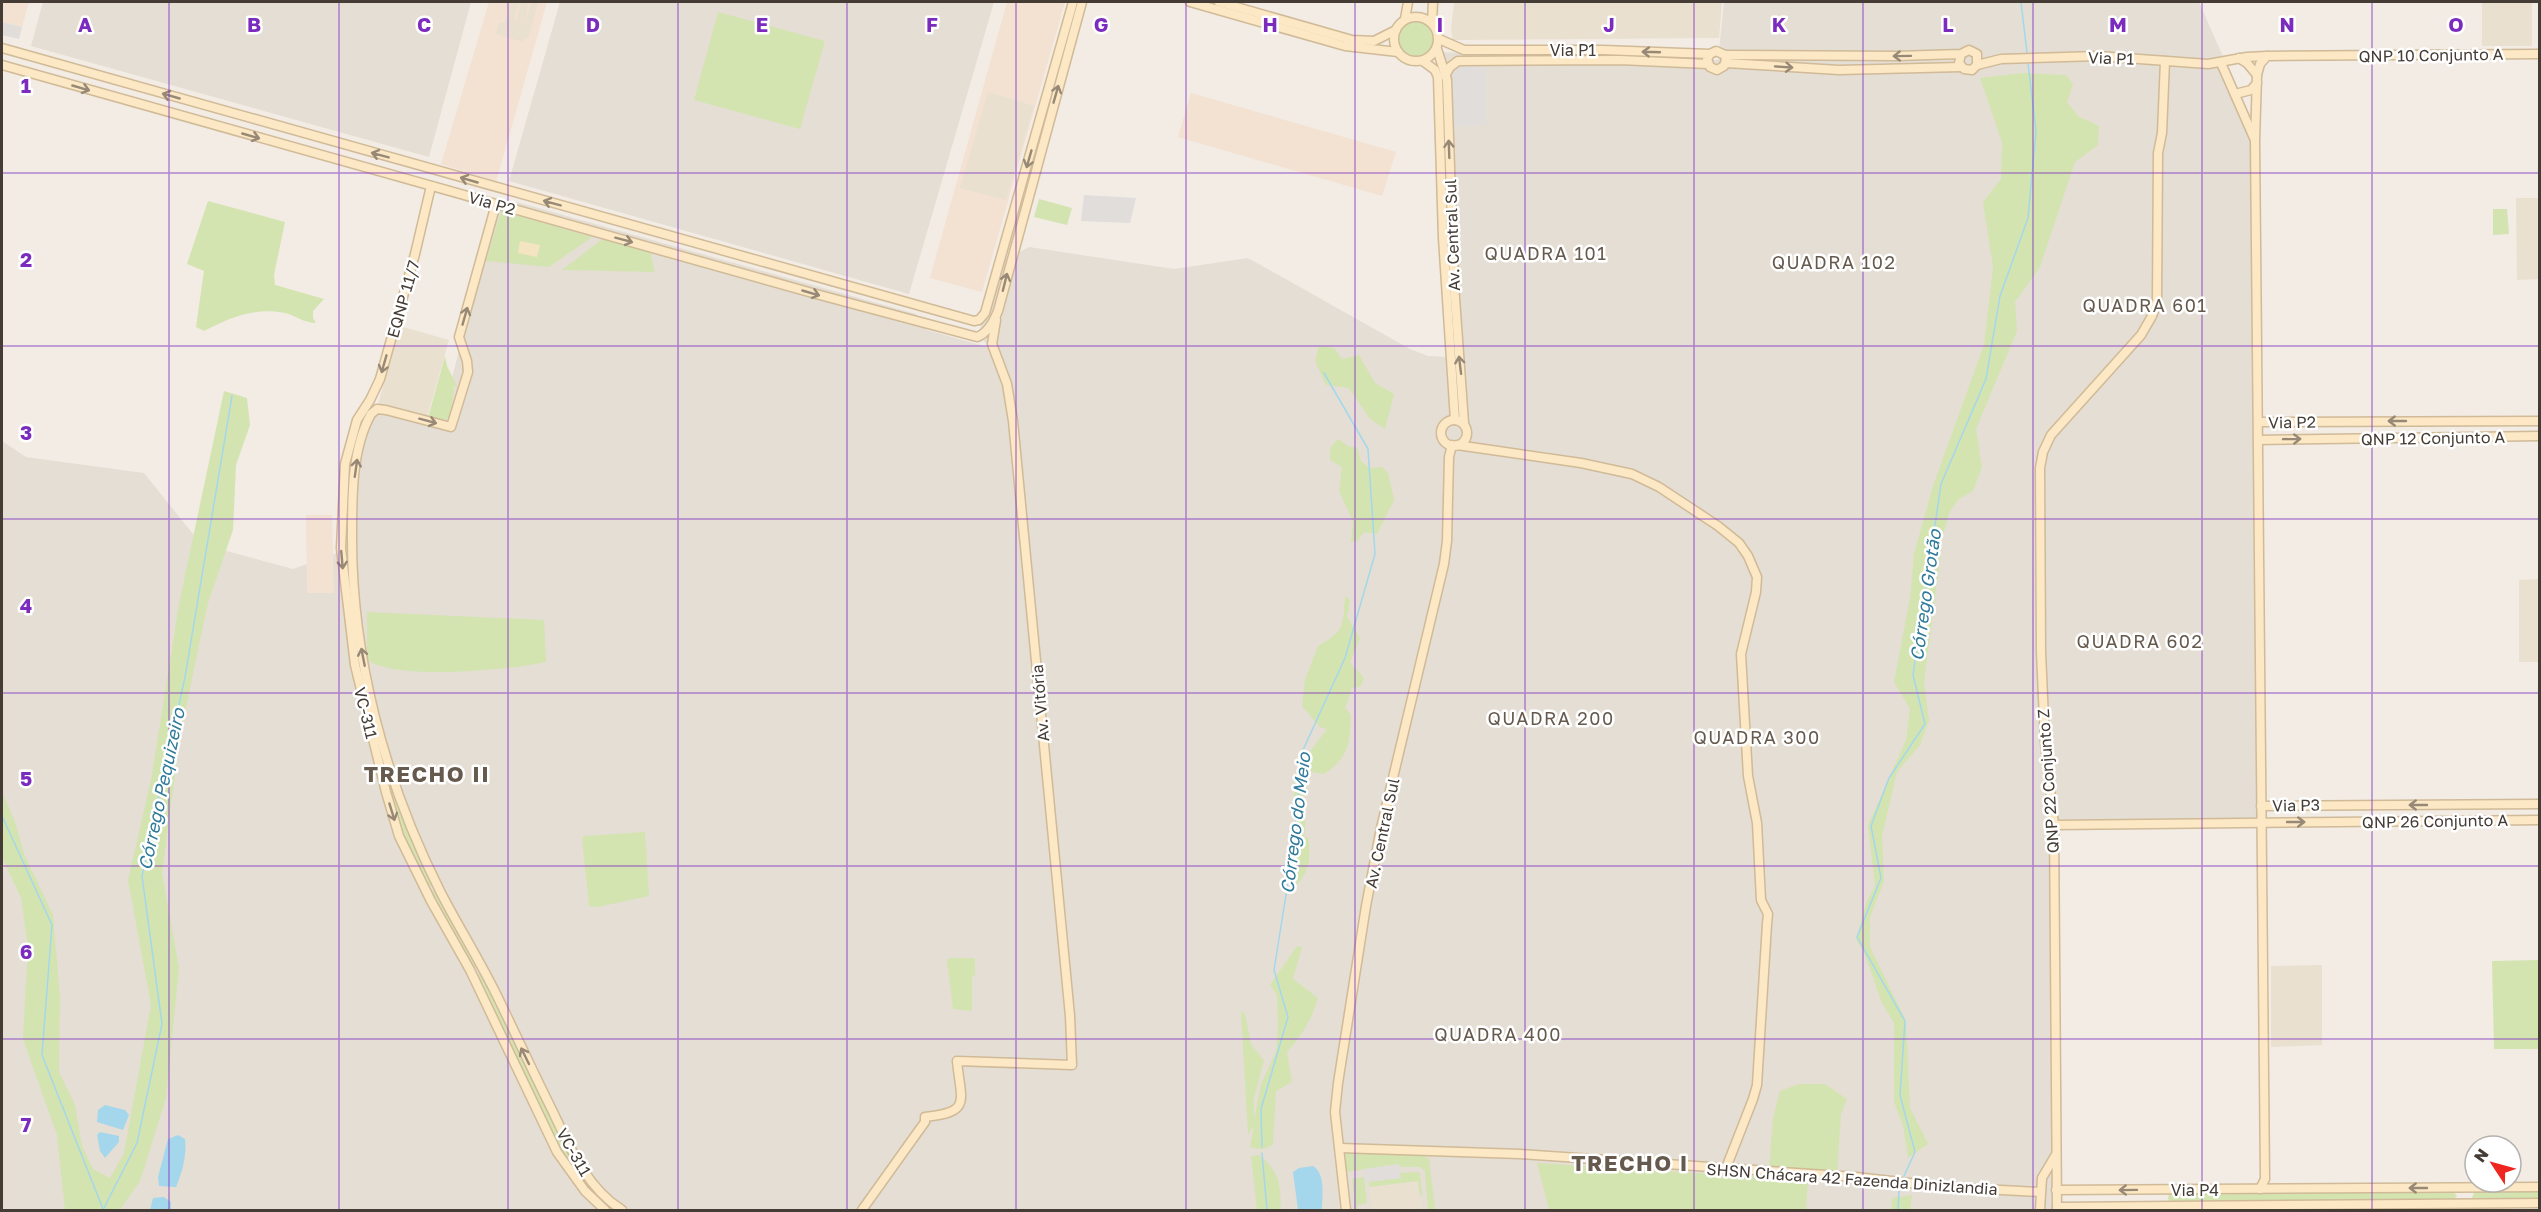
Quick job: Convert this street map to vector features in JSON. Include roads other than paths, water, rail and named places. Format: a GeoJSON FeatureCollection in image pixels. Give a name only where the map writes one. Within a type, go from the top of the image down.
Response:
{"type":"FeatureCollection","features":[{"type":"Feature","properties":{"kind":"street","name":"Via P2"},"geometry":{"type":"LineString","coordinates":[[2,48],[969,320],[979,320],[985,313],[1073,2]]}},
{"type":"Feature","properties":{"kind":"street"},"geometry":{"type":"LineString","coordinates":[[972,337],[993,344],[998,311],[1082,2]]}},
{"type":"Feature","properties":{"kind":"street"},"geometry":{"type":"LineString","coordinates":[[1190,2],[1345,46],[1398,52],[1409,61],[1423,61],[1431,56],[1438,44],[1437,30],[1432,22],[1433,2]]}},
{"type":"Feature","properties":{"kind":"street"},"geometry":{"type":"LineString","coordinates":[[1219,2],[1352,40],[1374,41],[1396,30],[1405,20],[1408,2]]}},
{"type":"Feature","properties":{"kind":"street"},"geometry":{"type":"LineString","coordinates":[[1405,20],[1419,17],[1432,22]]}},
{"type":"Feature","properties":{"kind":"street"},"geometry":{"type":"LineString","coordinates":[[1396,30],[1394,39],[1398,52]]}},
{"type":"Feature","properties":{"kind":"street","name":"Via P1"},"geometry":{"type":"LineString","coordinates":[[1438,44],[1464,50],[1510,50],[1529,55],[1708,64],[1717,70],[1725,59]]}},
{"type":"Feature","properties":{"kind":"street","name":"Av. Central Sul"},"geometry":{"type":"LineString","coordinates":[[1346,1210],[1335,1112],[1356,972],[1382,828],[1444,564],[1449,457],[1467,432],[1464,423],[1454,284],[1446,74],[1438,44]]}},
{"type":"Feature","properties":{"kind":"street"},"geometry":{"type":"LineString","coordinates":[[1510,50],[1515,56],[1511,60]]}},
{"type":"Feature","properties":{"kind":"street","name":"Via P1"},"geometry":{"type":"LineString","coordinates":[[1725,59],[1961,54],[1969,50],[2001,59]]}},
{"type":"Feature","properties":{"kind":"street","name":"Via P1"},"geometry":{"type":"LineString","coordinates":[[1446,74],[1453,63],[1458,61],[1511,60],[1529,55],[1710,54],[1716,51],[1725,59],[1839,70],[1961,67],[1968,70],[1977,65],[2001,59],[2098,56],[2221,63],[2240,58]]}},
{"type":"Feature","properties":{"kind":"street"},"geometry":{"type":"LineString","coordinates":[[1708,64],[1710,54]]}},
{"type":"Feature","properties":{"kind":"street"},"geometry":{"type":"LineString","coordinates":[[1961,54],[1959,63],[1961,67]]}},
{"type":"Feature","properties":{"kind":"street"},"geometry":{"type":"LineString","coordinates":[[1977,54],[1977,65]]}},
{"type":"Feature","properties":{"kind":"street","name":"QNP 10 Conjunto A"},"geometry":{"type":"LineString","coordinates":[[2267,56],[2540,54]]}},
{"type":"Feature","properties":{"kind":"street"},"geometry":{"type":"LineString","coordinates":[[2240,58],[2267,56]]}},
{"type":"Feature","properties":{"kind":"street"},"geometry":{"type":"LineString","coordinates":[[2260,1189],[2265,1179],[2255,141],[2257,79],[2260,64],[2267,56]]}},
{"type":"Feature","properties":{"kind":"street"},"geometry":{"type":"LineString","coordinates":[[2228,76],[2240,58]]}},
{"type":"Feature","properties":{"kind":"street"},"geometry":{"type":"LineString","coordinates":[[2240,58],[2247,63],[2257,79]]}},
{"type":"Feature","properties":{"kind":"street","name":"Av. Central Sul"},"geometry":{"type":"LineString","coordinates":[[1423,61],[1435,70],[1438,77],[1443,238],[1455,420],[1447,422],[1442,429],[1443,439],[1458,444]]}},
{"type":"Feature","properties":{"kind":"street","name":"QNP 22 Conjunto Z"},"geometry":{"type":"LineString","coordinates":[[2057,1209],[2054,825],[2045,742],[2039,481],[2043,452],[2048,440],[2141,335],[2150,321],[2157,301],[2158,153],[2162,133],[2165,61]]}},
{"type":"Feature","properties":{"kind":"street"},"geometry":{"type":"LineString","coordinates":[[2221,63],[2255,141]]}},
{"type":"Feature","properties":{"kind":"street","name":"Via P2"},"geometry":{"type":"LineString","coordinates":[[2,65],[972,337],[982,335],[994,321],[998,311]]}},
{"type":"Feature","properties":{"kind":"street"},"geometry":{"type":"LineString","coordinates":[[103,94],[108,78]]}},
{"type":"Feature","properties":{"kind":"street"},"geometry":{"type":"LineString","coordinates":[[2235,94],[2251,90],[2257,79]]}},
{"type":"Feature","properties":{"kind":"street"},"geometry":{"type":"LineString","coordinates":[[114,97],[119,81]]}},
{"type":"Feature","properties":{"kind":"street"},"geometry":{"type":"LineString","coordinates":[[331,158],[336,142]]}},
{"type":"Feature","properties":{"kind":"street"},"geometry":{"type":"LineString","coordinates":[[345,162],[347,146]]}},
{"type":"Feature","properties":{"kind":"street","name":"EQNP 11/7"},"geometry":{"type":"LineString","coordinates":[[341,502],[345,464],[351,438],[380,379],[414,260],[431,186]]}},
{"type":"Feature","properties":{"kind":"street","name":"VC-311"},"geometry":{"type":"LineString","coordinates":[[496,204],[459,338],[467,360],[468,372],[451,427],[382,409],[375,410],[368,419],[358,458],[352,503],[351,553],[356,617],[374,708],[398,791],[440,891],[481,964],[569,1147],[589,1180],[622,1210]]}},
{"type":"Feature","properties":{"kind":"street"},"geometry":{"type":"LineString","coordinates":[[567,224],[574,209]]}},
{"type":"Feature","properties":{"kind":"street"},"geometry":{"type":"LineString","coordinates":[[582,228],[586,212]]}},
{"type":"Feature","properties":{"kind":"street"},"geometry":{"type":"LineString","coordinates":[[736,271],[744,272],[749,266],[748,259],[741,255]]}},
{"type":"Feature","properties":{"kind":"street"},"geometry":{"type":"LineString","coordinates":[[763,279],[757,275],[757,268],[762,263],[769,264]]}},
{"type":"Feature","properties":{"kind":"street","name":"Av. Vitória"},"geometry":{"type":"LineString","coordinates":[[862,1210],[925,1122],[925,1117],[951,1114],[957,1108],[961,1097],[957,1061],[1072,1065],[1070,1016],[1013,421],[1007,384],[993,344]]}},
{"type":"Feature","properties":{"kind":"street"},"geometry":{"type":"LineString","coordinates":[[1455,420],[1464,423]]}},
{"type":"Feature","properties":{"kind":"street"},"geometry":{"type":"LineString","coordinates":[[2417,438],[2418,421]]}},
{"type":"Feature","properties":{"kind":"street","name":"Via P2"},"geometry":{"type":"LineString","coordinates":[[2258,422],[2540,421]]}},
{"type":"Feature","properties":{"kind":"street"},"geometry":{"type":"LineString","coordinates":[[2428,422],[2428,438]]}},
{"type":"Feature","properties":{"kind":"street","name":"QNP 12 Conjunto A"},"geometry":{"type":"LineString","coordinates":[[2326,439],[2540,436]]}},
{"type":"Feature","properties":{"kind":"street","name":"Via P2"},"geometry":{"type":"LineString","coordinates":[[2258,440],[2326,439]]}},
{"type":"Feature","properties":{"kind":"street"},"geometry":{"type":"LineString","coordinates":[[1458,444],[1620,470],[1643,478],[1709,520],[1734,539],[1748,556],[1757,577],[1756,592],[1741,654],[1748,776],[1757,823],[1761,900],[1768,914],[1757,1085],[1726,1168]]}},
{"type":"Feature","properties":{"kind":"street"},"geometry":{"type":"LineString","coordinates":[[341,502],[352,503]]}},
{"type":"Feature","properties":{"kind":"street","name":"VC-311"},"geometry":{"type":"LineString","coordinates":[[341,502],[341,548],[345,595],[358,679],[399,836],[470,970],[557,1152],[585,1191],[605,1210]]}},
{"type":"Feature","properties":{"kind":"street"},"geometry":{"type":"LineString","coordinates":[[341,516],[352,518]]}},
{"type":"Feature","properties":{"kind":"street"},"geometry":{"type":"LineString","coordinates":[[2452,821],[2457,819],[2459,813],[2453,804]]}},
{"type":"Feature","properties":{"kind":"street"},"geometry":{"type":"LineString","coordinates":[[2470,804],[2466,813],[2470,821]]}},
{"type":"Feature","properties":{"kind":"street","name":"Via P3"},"geometry":{"type":"LineString","coordinates":[[2262,806],[2540,804]]}},
{"type":"Feature","properties":{"kind":"street","name":"QNP 26 Conjunto A"},"geometry":{"type":"LineString","coordinates":[[2331,822],[2540,820]]}},
{"type":"Feature","properties":{"kind":"street","name":"Via P3"},"geometry":{"type":"LineString","coordinates":[[2054,825],[2331,822]]}},
{"type":"Feature","properties":{"kind":"street"},"geometry":{"type":"LineString","coordinates":[[428,894],[433,888],[440,891]]}},
{"type":"Feature","properties":{"kind":"street"},"geometry":{"type":"LineString","coordinates":[[470,970],[480,971],[481,964]]}},
{"type":"Feature","properties":{"kind":"street"},"geometry":{"type":"LineString","coordinates":[[532,1099],[531,1094],[534,1089],[546,1099]]}},
{"type":"Feature","properties":{"kind":"street","name":"SHSN Chácara 42 Fazenda Dinizlandia"},"geometry":{"type":"LineString","coordinates":[[1340,1148],[1520,1154],[1856,1177],[1945,1187],[2040,1192]]}},
{"type":"Feature","properties":{"kind":"street"},"geometry":{"type":"LineString","coordinates":[[2040,1210],[2043,1177],[2055,1156]]}},
{"type":"Feature","properties":{"kind":"street"},"geometry":{"type":"LineString","coordinates":[[2043,1177],[2048,1174],[2057,1178]]}},
{"type":"Feature","properties":{"kind":"street"},"geometry":{"type":"LineString","coordinates":[[2265,1179],[2272,1188]]}},
{"type":"Feature","properties":{"kind":"street","name":"Via P4"},"geometry":{"type":"LineString","coordinates":[[2523,1187],[2540,1187]]}},
{"type":"Feature","properties":{"kind":"street"},"geometry":{"type":"LineString","coordinates":[[2451,1204],[2458,1201],[2460,1196],[2455,1188]]}},
{"type":"Feature","properties":{"kind":"street","name":"Via P4"},"geometry":{"type":"LineString","coordinates":[[2056,1190],[2463,1188]]}},
{"type":"Feature","properties":{"kind":"street"},"geometry":{"type":"LineString","coordinates":[[2160,1190],[2160,1206]]}},
{"type":"Feature","properties":{"kind":"street"},"geometry":{"type":"LineString","coordinates":[[2469,1194],[2473,1204]]}},
{"type":"Feature","properties":{"kind":"street","name":"Via P4"},"geometry":{"type":"LineString","coordinates":[[2057,1209],[2540,1203]]}},
{"type":"Feature","properties":{"kind":"water"},"geometry":{"type":"Polygon","coordinates":[[[105,1105],[125,1110],[129,1115],[123,1130],[97,1122],[98,1110],[105,1105]]]}},
{"type":"Feature","properties":{"kind":"water"},"geometry":{"type":"Polygon","coordinates":[[[100,1132],[119,1136],[119,1142],[105,1158],[100,1151],[97,1135],[100,1132]]]}},
{"type":"Feature","properties":{"kind":"water"},"geometry":{"type":"Polygon","coordinates":[[[178,1135],[185,1139],[185,1151],[184,1164],[178,1182],[176,1187],[159,1186],[158,1177],[168,1139],[178,1135]]]}},
{"type":"Feature","properties":{"kind":"water"},"geometry":{"type":"Polygon","coordinates":[[[1313,1166],[1322,1180],[1322,1210],[1298,1210],[1293,1172],[1299,1168],[1313,1166]]]}},
{"type":"Feature","properties":{"kind":"water"},"geometry":{"type":"Polygon","coordinates":[[[164,1197],[171,1202],[171,1210],[150,1210],[153,1198],[164,1197]]]}},
{"type":"Feature","properties":{"kind":"waterway","name":"Córrego Grotão"},"geometry":{"type":"LineString","coordinates":[[2021,2],[2027,53]]}},
{"type":"Feature","properties":{"kind":"waterway","name":"Córrego Grotão"},"geometry":{"type":"LineString","coordinates":[[1904,1176],[1915,1152],[1900,1095],[1905,1021],[1857,937],[1881,878],[1871,826],[1889,778],[1925,724],[1913,675],[1941,484],[1986,379],[2000,296],[2028,218],[2036,131],[2028,63]]}},
{"type":"Feature","properties":{"kind":"waterway","name":"Córrego do Meio"},"geometry":{"type":"LineString","coordinates":[[1262,1147],[1261,1109],[1288,1017],[1274,970],[1292,857],[1303,750],[1345,658],[1375,554],[1368,449],[1324,373]]}},
{"type":"Feature","properties":{"kind":"waterway","name":"Córrego Pequizeiro"},"geometry":{"type":"LineString","coordinates":[[103,1210],[137,1143],[162,1024],[142,876],[185,677],[232,396]]}},
{"type":"Feature","properties":{"kind":"waterway"},"geometry":{"type":"LineString","coordinates":[[2,816],[52,925],[42,1055],[103,1209]]}},
{"type":"Feature","properties":{"kind":"waterway","name":"Córrego do Meio"},"geometry":{"type":"LineString","coordinates":[[1262,1153],[1267,1210]]}},
{"type":"Feature","properties":{"kind":"waterway","name":"Córrego Grotão"},"geometry":{"type":"LineString","coordinates":[[1898,1210],[1899,1191]]}},
{"type":"Feature","properties":{"kind":"district","name":"QUADRA 101"},"geometry":{"type":"Point","coordinates":[1546,253]}},
{"type":"Feature","properties":{"kind":"district","name":"QUADRA 102"},"geometry":{"type":"Point","coordinates":[1834,262]}},
{"type":"Feature","properties":{"kind":"district","name":"QUADRA 601"},"geometry":{"type":"Point","coordinates":[2145,305]}},
{"type":"Feature","properties":{"kind":"district","name":"QUADRA 602"},"geometry":{"type":"Point","coordinates":[2140,641]}},
{"type":"Feature","properties":{"kind":"district","name":"QUADRA 200"},"geometry":{"type":"Point","coordinates":[1551,718]}},
{"type":"Feature","properties":{"kind":"district","name":"QUADRA 300"},"geometry":{"type":"Point","coordinates":[1757,737]}},
{"type":"Feature","properties":{"kind":"district","name":"TRECHO II"},"geometry":{"type":"Point","coordinates":[427,773]}},
{"type":"Feature","properties":{"kind":"district","name":"QUADRA 400"},"geometry":{"type":"Point","coordinates":[1498,1034]}},
{"type":"Feature","properties":{"kind":"district","name":"TRECHO I"},"geometry":{"type":"Point","coordinates":[1630,1162]}}]}
